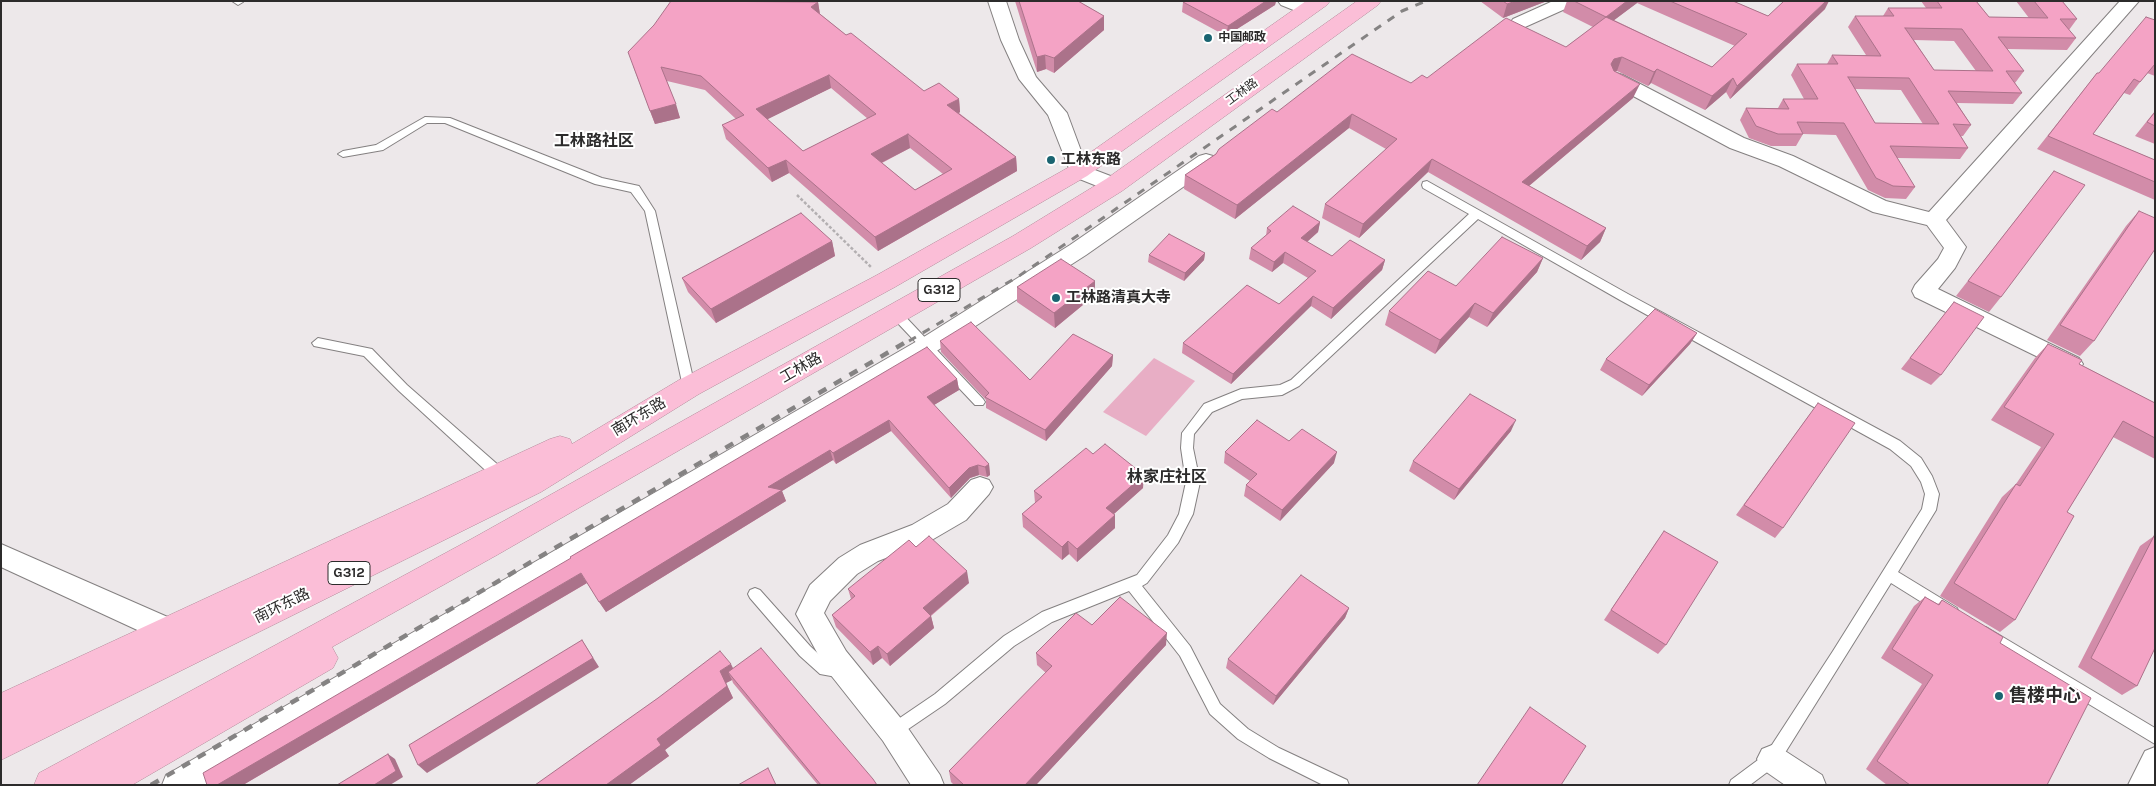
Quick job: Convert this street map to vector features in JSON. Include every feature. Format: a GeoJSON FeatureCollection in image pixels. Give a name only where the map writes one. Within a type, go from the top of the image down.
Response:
{"type":"FeatureCollection","features":[{"type":"Feature","properties":{"kind":"highway","name":"工林路"},"geometry":{"type":"LineString","coordinates":[[486,546],[1022,242],[1114,185],[1371,1]]}},
{"type":"Feature","properties":{"kind":"highway","name":"工林路"},"geometry":{"type":"LineString","coordinates":[[688,387],[886,281],[1079,171],[1304,4]]}},
{"type":"Feature","properties":{"kind":"highway"},"geometry":{"type":"LineString","coordinates":[[1,710],[688,387]]}},
{"type":"Feature","properties":{"kind":"highway","name":"南环东路"},"geometry":{"type":"LineString","coordinates":[[1,744],[531,483],[688,387]]}},
{"type":"Feature","properties":{"kind":"highway"},"geometry":{"type":"LineString","coordinates":[[108,782],[387,621],[486,546]]}},
{"type":"Feature","properties":{"kind":"highway","name":"G312"},"geometry":{"type":"LineString","coordinates":[[52,785],[486,546]]}},
{"type":"Feature","properties":{"kind":"street"},"geometry":{"type":"LineString","coordinates":[[997,1],[1010,40],[1028,79],[1057,113],[1079,171],[1114,185]]}},
{"type":"Feature","properties":{"kind":"street"},"geometry":{"type":"LineString","coordinates":[[1519,22],[1568,1]]}},
{"type":"Feature","properties":{"kind":"street"},"geometry":{"type":"LineString","coordinates":[[1934,220],[2130,1]]}},
{"type":"Feature","properties":{"kind":"street"},"geometry":{"type":"LineString","coordinates":[[1616,79],[1737,143],[1786,161],[1880,207],[1934,220],[1955,247],[1947,264],[1923,291],[2092,374]]}},
{"type":"Feature","properties":{"kind":"street"},"geometry":{"type":"LineString","coordinates":[[177,785],[928,346],[1078,250],[1206,162]]}},
{"type":"Feature","properties":{"kind":"street"},"geometry":{"type":"LineString","coordinates":[[929,785],[893,730],[836,660],[810,614],[820,594],[848,566],[869,553],[921,533],[957,512],[980,487]]}},
{"type":"Feature","properties":{"kind":"street"},"geometry":{"type":"LineString","coordinates":[[4,560],[169,631]]}},
{"type":"Feature","properties":{"kind":"street"},"geometry":{"type":"LineString","coordinates":[[1772,759],[1812,785]]}},
{"type":"Feature","properties":{"kind":"street"},"geometry":{"type":"LineString","coordinates":[[2143,785],[2155,761]]}},
{"type":"Feature","properties":{"kind":"lane"},"geometry":{"type":"LineString","coordinates":[[343,154],[379,148],[425,120],[446,120],[599,181],[635,189],[650,211],[688,387]]}},
{"type":"Feature","properties":{"kind":"lane"},"geometry":{"type":"LineString","coordinates":[[1427,185],[1624,298],[1894,445],[1916,462],[1927,480],[1932,494],[1929,510],[1772,759],[1737,785]]}},
{"type":"Feature","properties":{"kind":"lane"},"geometry":{"type":"LineString","coordinates":[[893,730],[940,699],[1009,641],[1047,617],[1142,578],[1172,539],[1186,514],[1193,482],[1187,448],[1188,434],[1208,408],[1241,394],[1282,390],[1295,383],[1477,213]]}},
{"type":"Feature","properties":{"kind":"lane"},"geometry":{"type":"LineString","coordinates":[[896,314],[979,402]]}},
{"type":"Feature","properties":{"kind":"lane"},"geometry":{"type":"LineString","coordinates":[[318,343],[368,352],[403,388],[500,475]]}},
{"type":"Feature","properties":{"kind":"lane"},"geometry":{"type":"LineString","coordinates":[[1888,573],[2155,737]]}},
{"type":"Feature","properties":{"kind":"lane"},"geometry":{"type":"LineString","coordinates":[[1132,583],[1185,651],[1216,709],[1243,734],[1274,752],[1341,785]]}},
{"type":"Feature","properties":{"kind":"lane"},"geometry":{"type":"LineString","coordinates":[[755,594],[805,651],[825,669],[845,671]]}},
{"type":"Feature","properties":{"kind":"path"},"geometry":{"type":"LineString","coordinates":[[797,195],[886,281]]}},
{"type":"Feature","properties":{"kind":"shaded area"},"geometry":{"type":"Polygon","coordinates":[[[1154,358],[1195,381],[1146,436],[1103,412],[1154,358]]]}},
{"type":"Feature","properties":{"kind":"building"},"geometry":{"type":"Polygon","coordinates":[[[671,1],[818,2],[811,7],[846,35],[851,33],[924,91],[939,83],[959,99],[947,105],[1016,157],[875,237],[786,160],[768,168],[722,125],[744,115],[701,76],[661,67],[676,104],[650,111],[628,52],[654,25],[671,1]],[[829,75],[756,109],[803,151],[876,114],[829,75]],[[908,134],[871,154],[915,190],[952,169],[908,134]]]}},
{"type":"Feature","properties":{"kind":"building"},"geometry":{"type":"Polygon","coordinates":[[[1019,1],[1078,1],[1104,16],[1054,58],[1045,55],[1037,57],[1019,1]]]}},
{"type":"Feature","properties":{"kind":"building"},"geometry":{"type":"Polygon","coordinates":[[[1183,1],[1266,1],[1228,26],[1183,1]]]}},
{"type":"Feature","properties":{"kind":"building"},"geometry":{"type":"Polygon","coordinates":[[[1503,1],[1516,1],[1507,4],[1503,1]]]}},
{"type":"Feature","properties":{"kind":"building"},"geometry":{"type":"Polygon","coordinates":[[[1574,1],[1627,1],[1606,17],[1574,1]]]}},
{"type":"Feature","properties":{"kind":"building"},"geometry":{"type":"Polygon","coordinates":[[[1670,1],[1733,1],[1768,16],[1784,1],[1826,1],[1737,86],[1733,78],[1712,96],[1657,69],[1654,72],[1622,57],[1614,59],[1611,64],[1614,71],[1640,84],[1522,182],[1606,228],[1587,246],[1432,159],[1363,224],[1325,204],[1397,139],[1352,114],[1237,205],[1185,175],[1216,154],[1219,149],[1272,109],[1277,112],[1352,54],[1411,83],[1422,75],[1427,78],[1506,18],[1566,47],[1606,17],[1712,67],[1747,34],[1670,1]]]}},
{"type":"Feature","properties":{"kind":"building"},"geometry":{"type":"Polygon","coordinates":[[[1937,1],[1976,1],[1989,17],[2048,18],[2034,1],[2062,1],[2077,19],[2060,19],[2076,38],[1998,37],[2024,71],[2006,71],[2022,93],[1948,91],[1971,125],[1953,124],[1968,148],[1890,146],[1915,187],[1893,186],[1876,178],[1844,123],[1797,122],[1803,134],[1778,134],[1756,126],[1746,108],[1789,109],[1783,99],[1818,99],[1797,64],[1838,64],[1832,55],[1881,56],[1855,16],[1894,16],[1888,8],[1942,8],[1937,1]],[[1905,28],[1934,70],[1993,71],[1962,29],[1905,28]],[[1848,77],[1875,123],[1939,124],[1909,78],[1848,77]]]}},
{"type":"Feature","properties":{"kind":"building"},"geometry":{"type":"Polygon","coordinates":[[[2146,17],[2155,20],[2155,64],[2140,82],[2134,79],[2093,134],[2155,160],[2155,182],[2048,136],[2097,73],[2099,73],[2146,17]]]}},
{"type":"Feature","properties":{"kind":"building"},"geometry":{"type":"Polygon","coordinates":[[[2155,112],[2155,126],[2147,122],[2155,112]]]}},
{"type":"Feature","properties":{"kind":"building"},"geometry":{"type":"Polygon","coordinates":[[[2054,171],[2085,185],[2001,297],[1968,281],[2054,171]]]}},
{"type":"Feature","properties":{"kind":"building"},"geometry":{"type":"Polygon","coordinates":[[[1293,206],[1320,222],[1301,238],[1332,256],[1350,240],[1385,260],[1333,308],[1313,296],[1233,374],[1183,343],[1247,285],[1279,304],[1316,271],[1285,252],[1274,262],[1251,248],[1271,231],[1267,228],[1293,206]]]}},
{"type":"Feature","properties":{"kind":"building"},"geometry":{"type":"Polygon","coordinates":[[[2139,211],[2155,218],[2155,249],[2094,341],[2060,325],[2139,211]]]}},
{"type":"Feature","properties":{"kind":"building"},"geometry":{"type":"Polygon","coordinates":[[[801,213],[832,241],[711,309],[682,278],[801,213]]]}},
{"type":"Feature","properties":{"kind":"building"},"geometry":{"type":"Polygon","coordinates":[[[1169,234],[1205,253],[1185,273],[1149,255],[1169,234]]]}},
{"type":"Feature","properties":{"kind":"building"},"geometry":{"type":"Polygon","coordinates":[[[1502,237],[1543,258],[1493,313],[1475,303],[1440,340],[1389,311],[1428,271],[1456,286],[1502,237]]]}},
{"type":"Feature","properties":{"kind":"building"},"geometry":{"type":"Polygon","coordinates":[[[1061,259],[1095,281],[1054,313],[1017,287],[1061,259]]]}},
{"type":"Feature","properties":{"kind":"building"},"geometry":{"type":"Polygon","coordinates":[[[1954,302],[1984,317],[1941,375],[1910,358],[1954,302]]]}},
{"type":"Feature","properties":{"kind":"building"},"geometry":{"type":"Polygon","coordinates":[[[1655,309],[1697,333],[1649,385],[1606,359],[1655,309]]]}},
{"type":"Feature","properties":{"kind":"building"},"geometry":{"type":"Polygon","coordinates":[[[971,322],[1030,380],[1073,334],[1113,355],[1045,430],[985,397],[989,393],[940,341],[971,322]]]}},
{"type":"Feature","properties":{"kind":"building"},"geometry":{"type":"Polygon","coordinates":[[[2048,344],[2082,360],[2079,364],[2155,403],[2155,438],[2123,421],[2067,512],[2074,516],[2015,620],[1954,583],[2016,484],[2020,486],[2054,434],[2004,407],[2048,344]]]}},
{"type":"Feature","properties":{"kind":"building"},"geometry":{"type":"Polygon","coordinates":[[[927,347],[957,379],[927,397],[989,464],[985,467],[978,465],[969,468],[949,488],[889,420],[833,453],[830,450],[768,487],[782,490],[599,602],[581,573],[217,785],[207,785],[203,773],[927,347]]]}},
{"type":"Feature","properties":{"kind":"building"},"geometry":{"type":"Polygon","coordinates":[[[1470,394],[1516,420],[1459,489],[1413,461],[1470,394]]]}},
{"type":"Feature","properties":{"kind":"building"},"geometry":{"type":"Polygon","coordinates":[[[1818,403],[1855,423],[1783,528],[1744,505],[1818,403]]]}},
{"type":"Feature","properties":{"kind":"building"},"geometry":{"type":"Polygon","coordinates":[[[1257,420],[1289,441],[1302,429],[1337,452],[1282,510],[1246,485],[1257,474],[1225,452],[1257,420]]]}},
{"type":"Feature","properties":{"kind":"building"},"geometry":{"type":"Polygon","coordinates":[[[1105,444],[1144,475],[1106,508],[1115,515],[1077,549],[1068,541],[1062,547],[1022,514],[1042,497],[1034,491],[1086,448],[1093,454],[1105,444]]]}},
{"type":"Feature","properties":{"kind":"building"},"geometry":{"type":"Polygon","coordinates":[[[1664,531],[1718,562],[1666,645],[1611,610],[1664,531]]]}},
{"type":"Feature","properties":{"kind":"building"},"geometry":{"type":"Polygon","coordinates":[[[929,536],[967,571],[923,608],[931,616],[887,654],[878,646],[870,652],[832,615],[855,596],[848,589],[909,540],[916,547],[929,536]]]}},
{"type":"Feature","properties":{"kind":"building"},"geometry":{"type":"Polygon","coordinates":[[[2154,536],[2155,648],[2137,686],[2091,658],[2154,536]]]}},
{"type":"Feature","properties":{"kind":"building"},"geometry":{"type":"Polygon","coordinates":[[[1301,575],[1349,608],[1276,696],[1228,659],[1301,575]]]}},
{"type":"Feature","properties":{"kind":"building"},"geometry":{"type":"Polygon","coordinates":[[[1120,597],[1167,633],[1025,785],[964,785],[949,771],[1052,666],[1036,653],[1076,613],[1092,625],[1120,597]]]}},
{"type":"Feature","properties":{"kind":"building","name":"售楼中心"},"geometry":{"type":"Polygon","coordinates":[[[1925,597],[1939,605],[1942,600],[2003,637],[2000,643],[2091,698],[2047,785],[1910,785],[1877,761],[1933,675],[1892,649],[1925,597]]]}},
{"type":"Feature","properties":{"kind":"building"},"geometry":{"type":"Polygon","coordinates":[[[582,640],[593,658],[418,765],[409,745],[582,640]]]}},
{"type":"Feature","properties":{"kind":"building"},"geometry":{"type":"Polygon","coordinates":[[[761,648],[877,785],[821,785],[728,672],[761,648]]]}},
{"type":"Feature","properties":{"kind":"building"},"geometry":{"type":"Polygon","coordinates":[[[720,651],[731,664],[720,671],[727,686],[657,739],[661,745],[606,785],[535,785],[658,698],[720,651]]]}},
{"type":"Feature","properties":{"kind":"building"},"geometry":{"type":"Polygon","coordinates":[[[1530,707],[1586,746],[1561,785],[1477,785],[1530,707]]]}},
{"type":"Feature","properties":{"kind":"building"},"geometry":{"type":"Polygon","coordinates":[[[388,754],[396,771],[374,785],[337,785],[388,754]]]}},
{"type":"Feature","properties":{"kind":"building"},"geometry":{"type":"Polygon","coordinates":[[[768,768],[776,785],[738,785],[768,768]]]}},
{"type":"Feature","properties":{"kind":"railway"},"geometry":{"type":"LineString","coordinates":[[909,341],[1019,276],[1402,11],[1426,1]]}},
{"type":"Feature","properties":{"kind":"railway"},"geometry":{"type":"LineString","coordinates":[[151,785],[911,339]]}},
{"type":"Feature","properties":{"kind":"place","name":"中国邮政"},"geometry":{"type":"Point","coordinates":[1208,38]}},
{"type":"Feature","properties":{"kind":"place","name":"工林东路"},"geometry":{"type":"Point","coordinates":[1051,160]}},
{"type":"Feature","properties":{"kind":"place","name":"工林路清真大寺"},"geometry":{"type":"Point","coordinates":[1056,298]}},
{"type":"Feature","properties":{"kind":"place","name":"售楼中心"},"geometry":{"type":"Point","coordinates":[1999,696]}},
{"type":"Feature","properties":{"kind":"district","name":"工林路社区"},"geometry":{"type":"Point","coordinates":[594,141]}},
{"type":"Feature","properties":{"kind":"district","name":"林家庄社区"},"geometry":{"type":"Point","coordinates":[1167,477]}}]}
